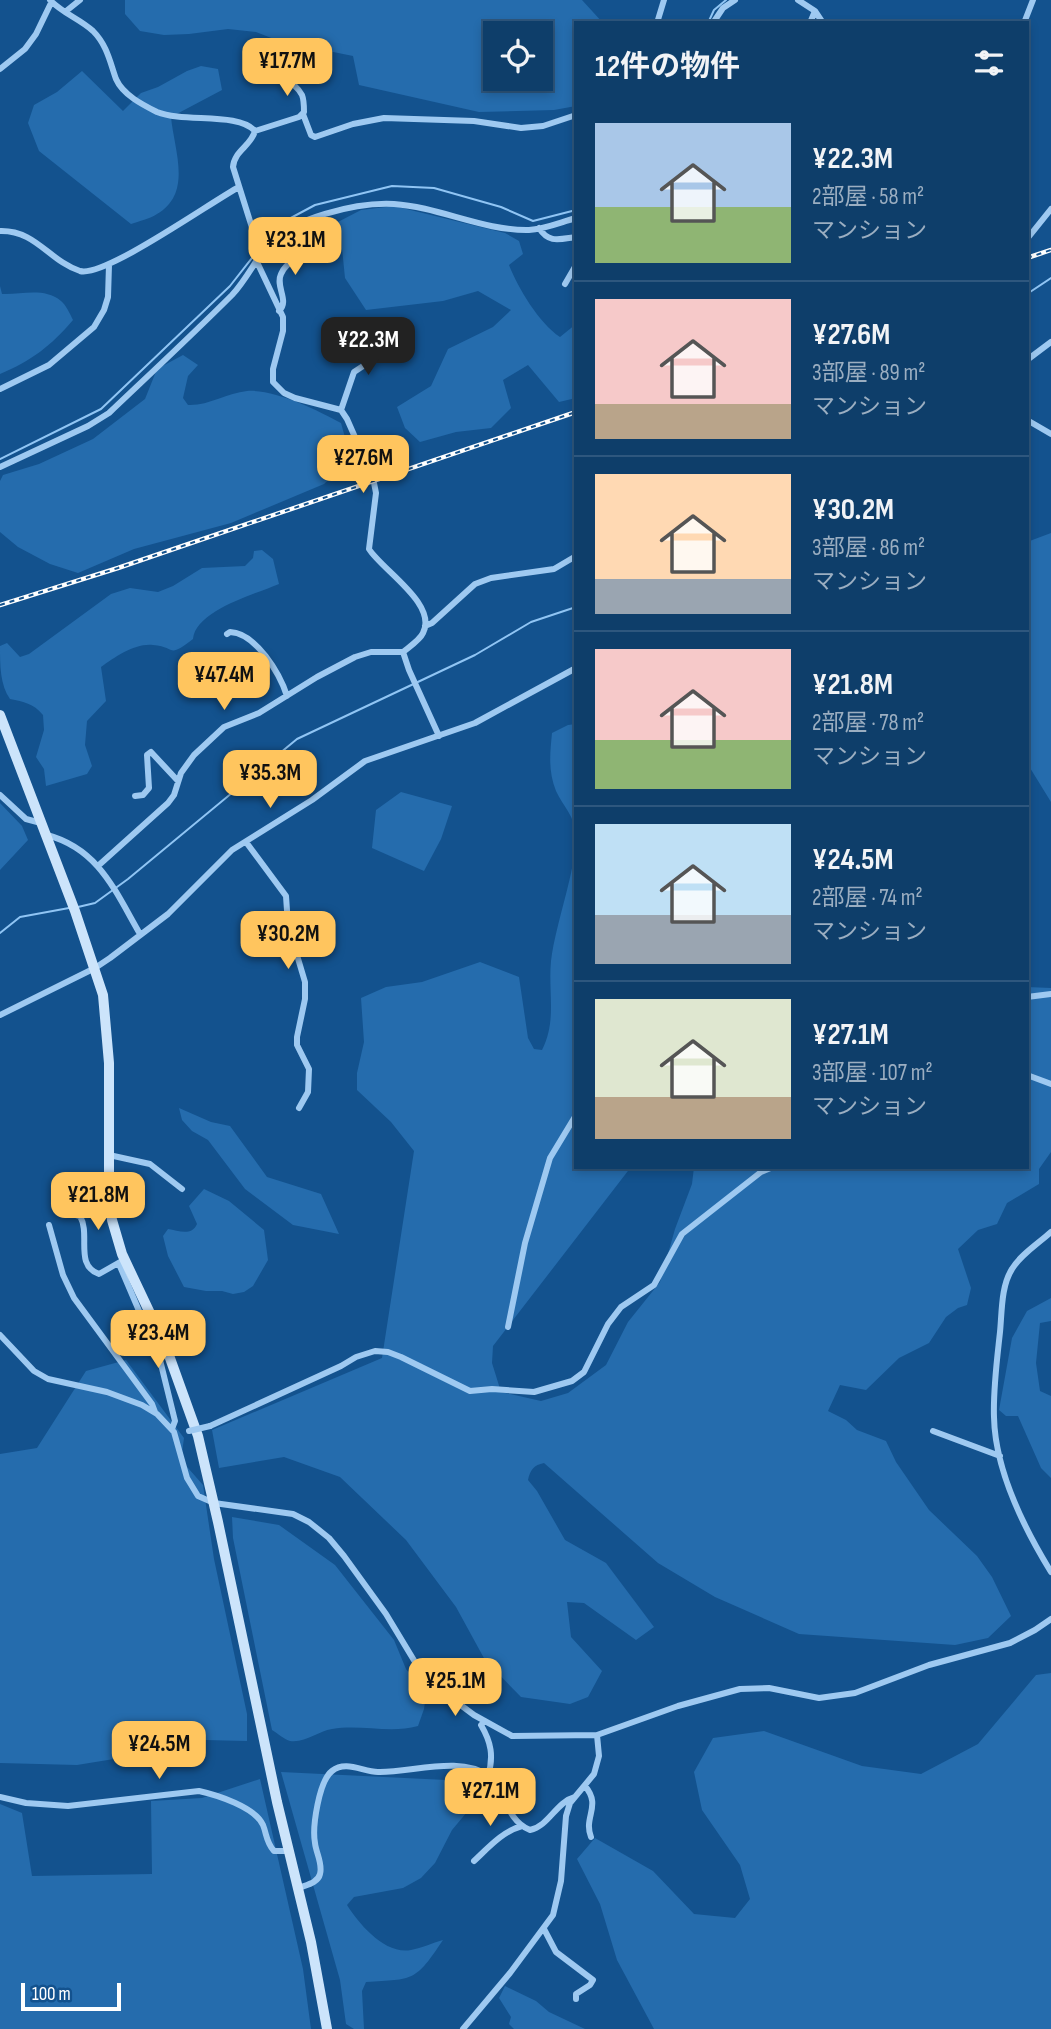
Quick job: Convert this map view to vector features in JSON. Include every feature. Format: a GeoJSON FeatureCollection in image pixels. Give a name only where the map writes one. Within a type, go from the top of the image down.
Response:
{"type":"FeatureCollection","features":[{"type":"Feature","properties":{"kind":"street"},"geometry":{"type":"LineString","coordinates":[[65,12],[79,0]]}},
{"type":"Feature","properties":{"kind":"street"},"geometry":{"type":"LineString","coordinates":[[658,21],[664,0]]}},
{"type":"Feature","properties":{"kind":"street"},"geometry":{"type":"LineString","coordinates":[[714,21],[723,8],[735,0]]}},
{"type":"Feature","properties":{"kind":"street"},"geometry":{"type":"LineString","coordinates":[[798,0],[815,11],[822,21]]}},
{"type":"Feature","properties":{"kind":"street"},"geometry":{"type":"LineString","coordinates":[[1025,21],[1033,0]]}},
{"type":"Feature","properties":{"kind":"street"},"geometry":{"type":"LineString","coordinates":[[0,69],[25,49],[36,34],[50,1],[92,30],[99,38],[111,60],[117,80],[131,97],[168,116],[238,121],[249,125],[255,131]]}},
{"type":"Feature","properties":{"kind":"street"},"geometry":{"type":"LineString","coordinates":[[811,21],[815,11]]}},
{"type":"Feature","properties":{"kind":"street"},"geometry":{"type":"LineString","coordinates":[[250,60],[272,70],[300,91],[303,114],[314,137],[353,124],[384,118],[474,121],[521,128],[542,126],[574,116]]}},
{"type":"Feature","properties":{"kind":"street"},"geometry":{"type":"LineString","coordinates":[[263,254],[234,171],[234,160],[252,139],[255,131],[303,114]]}},
{"type":"Feature","properties":{"kind":"street"},"geometry":{"type":"LineString","coordinates":[[0,231],[22,234],[63,262],[86,272],[109,265],[239,187]]}},
{"type":"Feature","properties":{"kind":"street"},"geometry":{"type":"LineString","coordinates":[[0,467],[88,426],[109,413],[235,292],[279,235],[301,223],[343,209],[379,204],[421,208],[496,226],[529,230],[574,219]]}},
{"type":"Feature","properties":{"kind":"street"},"geometry":{"type":"LineString","coordinates":[[1029,237],[1051,209]]}},
{"type":"Feature","properties":{"kind":"street"},"geometry":{"type":"LineString","coordinates":[[1029,224],[1036,228]]}},
{"type":"Feature","properties":{"kind":"street"},"geometry":{"type":"LineString","coordinates":[[539,228],[544,236],[553,240],[574,237]]}},
{"type":"Feature","properties":{"kind":"street"},"geometry":{"type":"LineString","coordinates":[[279,311],[284,307],[279,281],[285,268],[296,260],[332,253]]}},
{"type":"Feature","properties":{"kind":"street"},"geometry":{"type":"LineString","coordinates":[[99,865],[168,803],[194,755],[224,727],[259,713],[355,657],[372,652],[403,652],[423,634],[425,626],[419,603],[369,550],[376,488],[347,419],[341,410],[295,398],[284,393],[273,382],[273,369],[283,331],[283,317],[257,262]]}},
{"type":"Feature","properties":{"kind":"street"},"geometry":{"type":"LineString","coordinates":[[0,388],[49,365],[94,327],[104,310],[108,296],[109,265]]}},
{"type":"Feature","properties":{"kind":"street"},"geometry":{"type":"LineString","coordinates":[[565,284],[574,268]]}},
{"type":"Feature","properties":{"kind":"street"},"geometry":{"type":"LineString","coordinates":[[1029,358],[1051,342]]}},
{"type":"Feature","properties":{"kind":"street"},"geometry":{"type":"LineString","coordinates":[[341,410],[354,372],[398,343]]}},
{"type":"Feature","properties":{"kind":"street"},"geometry":{"type":"LineString","coordinates":[[1029,421],[1051,435]]}},
{"type":"Feature","properties":{"kind":"street"},"geometry":{"type":"LineString","coordinates":[[425,626],[432,623],[475,584],[491,578],[554,569],[574,557]]}},
{"type":"Feature","properties":{"kind":"street"},"geometry":{"type":"LineString","coordinates":[[227,634],[238,632],[256,645],[281,677],[287,696]]}},
{"type":"Feature","properties":{"kind":"street"},"geometry":{"type":"LineString","coordinates":[[403,652],[439,736]]}},
{"type":"Feature","properties":{"kind":"street"},"geometry":{"type":"LineString","coordinates":[[0,1015],[95,968],[168,914],[232,850],[312,800],[365,761],[475,723],[574,669]]}},
{"type":"Feature","properties":{"kind":"street"},"geometry":{"type":"LineString","coordinates":[[0,715],[103,995],[108,1031],[112,1220],[122,1261],[164,1374],[175,1421],[174,1432],[193,1490],[198,1496],[214,1503],[293,1514],[309,1522],[344,1556],[436,1688],[484,1721],[512,1736],[597,1735],[678,1706],[740,1689],[769,1688],[819,1698],[855,1693],[929,1665],[1010,1643],[1028,1635],[1051,1619]]}},
{"type":"Feature","properties":{"kind":"street"},"geometry":{"type":"LineString","coordinates":[[135,796],[143,795],[149,788],[149,753],[155,754],[178,781]]}},
{"type":"Feature","properties":{"kind":"street"},"geometry":{"type":"LineString","coordinates":[[0,794],[26,819],[41,823]]}},
{"type":"Feature","properties":{"kind":"street"},"geometry":{"type":"LineString","coordinates":[[45,835],[62,839],[99,865],[140,934]]}},
{"type":"Feature","properties":{"kind":"street"},"geometry":{"type":"LineString","coordinates":[[246,842],[286,896],[288,925],[305,982],[305,999],[297,1045],[309,1069],[308,1092],[299,1108]]}},
{"type":"Feature","properties":{"kind":"street"},"geometry":{"type":"LineString","coordinates":[[1029,997],[1051,994]]}},
{"type":"Feature","properties":{"kind":"street"},"geometry":{"type":"LineString","coordinates":[[1029,1076],[1051,1084]]}},
{"type":"Feature","properties":{"kind":"street"},"geometry":{"type":"LineString","coordinates":[[508,1326],[525,1243],[550,1158],[574,1118]]}},
{"type":"Feature","properties":{"kind":"street"},"geometry":{"type":"LineString","coordinates":[[109,1155],[150,1164],[182,1189]]}},
{"type":"Feature","properties":{"kind":"street"},"geometry":{"type":"LineString","coordinates":[[174,1432],[210,1426],[356,1357],[375,1351],[388,1352],[408,1360],[470,1391],[492,1389],[534,1392],[572,1381],[584,1372],[608,1324],[621,1307],[654,1285],[682,1234],[768,1169]]}},
{"type":"Feature","properties":{"kind":"street"},"geometry":{"type":"LineString","coordinates":[[72,1214],[80,1216],[83,1223],[84,1258],[90,1270],[99,1274],[122,1261]]}},
{"type":"Feature","properties":{"kind":"street"},"geometry":{"type":"LineString","coordinates":[[49,1225],[63,1275],[74,1298],[152,1404],[155,1412],[174,1432]]}},
{"type":"Feature","properties":{"kind":"street"},"geometry":{"type":"LineString","coordinates":[[1051,1232],[1017,1262],[1011,1270],[1005,1289],[995,1378],[994,1416],[1004,1471],[1027,1530],[1051,1572]]}},
{"type":"Feature","properties":{"kind":"street"},"geometry":{"type":"LineString","coordinates":[[122,1261],[166,1347],[198,1436],[246,1661],[299,1888],[327,2029]]}},
{"type":"Feature","properties":{"kind":"street"},"geometry":{"type":"LineString","coordinates":[[0,1335],[34,1371],[48,1379],[107,1392],[155,1412]]}},
{"type":"Feature","properties":{"kind":"street"},"geometry":{"type":"LineString","coordinates":[[933,1430],[1000,1456]]}},
{"type":"Feature","properties":{"kind":"street"},"geometry":{"type":"LineString","coordinates":[[484,1721],[481,1725],[491,1747],[488,1776]]}},
{"type":"Feature","properties":{"kind":"street"},"geometry":{"type":"LineString","coordinates":[[463,2029],[553,1915],[559,1893],[566,1816],[570,1803],[594,1774],[597,1765],[597,1735]]}},
{"type":"Feature","properties":{"kind":"street"},"geometry":{"type":"LineString","coordinates":[[299,1888],[316,1881],[320,1875],[321,1865],[314,1836],[320,1793],[332,1770],[341,1766],[379,1772],[441,1765],[477,1769],[499,1787],[503,1802],[522,1826]]}},
{"type":"Feature","properties":{"kind":"street"},"geometry":{"type":"LineString","coordinates":[[585,1786],[593,1802],[588,1828],[591,1837]]}},
{"type":"Feature","properties":{"kind":"street"},"geometry":{"type":"LineString","coordinates":[[0,1797],[26,1803],[68,1806],[199,1791],[217,1794],[257,1817],[262,1823],[266,1841],[274,1851],[289,1851]]}},
{"type":"Feature","properties":{"kind":"street"},"geometry":{"type":"LineString","coordinates":[[474,1861],[513,1829],[522,1826],[535,1829],[564,1802],[575,1797]]}},
{"type":"Feature","properties":{"kind":"street"},"geometry":{"type":"LineString","coordinates":[[544,1928],[556,1952],[593,1980],[576,1994],[576,1999]]}},
{"type":"Feature","properties":{"kind":"shaded area"},"geometry":{"type":"Polygon","coordinates":[[[125,0],[582,0],[601,21],[574,21],[574,106],[554,110],[479,112],[359,85],[353,56],[279,41],[256,32],[228,29],[164,35],[140,31],[125,14],[125,0]]]}},
{"type":"Feature","properties":{"kind":"shaded area"},"geometry":{"type":"Polygon","coordinates":[[[201,66],[218,69],[222,90],[171,117],[179,170],[178,183],[175,195],[168,205],[154,216],[131,224],[39,151],[28,123],[34,105],[57,92],[82,71],[123,111],[141,93],[201,66]]]}},
{"type":"Feature","properties":{"kind":"shaded area"},"geometry":{"type":"Polygon","coordinates":[[[394,206],[505,233],[519,241],[523,254],[509,265],[530,304],[544,323],[560,337],[574,326],[574,398],[559,402],[528,365],[503,380],[511,408],[491,428],[456,432],[420,442],[405,428],[397,407],[431,386],[448,349],[493,327],[511,310],[478,291],[443,301],[366,310],[345,278],[341,238],[336,223],[361,210],[394,206]]]}},
{"type":"Feature","properties":{"kind":"shaded area"},"geometry":{"type":"Polygon","coordinates":[[[0,286],[2,294],[40,293],[54,297],[65,305],[73,320],[40,352],[0,374],[0,286]]]}},
{"type":"Feature","properties":{"kind":"shaded area"},"geometry":{"type":"Polygon","coordinates":[[[183,355],[198,365],[188,376],[183,398],[188,405],[203,404],[247,391],[283,397],[341,423],[351,459],[324,484],[231,523],[134,549],[78,573],[50,564],[18,547],[0,532],[0,481],[3,475],[39,464],[93,439],[145,399],[157,369],[183,355]]]}},
{"type":"Feature","properties":{"kind":"shaded area"},"geometry":{"type":"Polygon","coordinates":[[[1051,533],[1051,802],[1029,766],[1029,541],[1051,533]]]}},
{"type":"Feature","properties":{"kind":"shaded area"},"geometry":{"type":"Polygon","coordinates":[[[262,550],[273,559],[279,584],[215,611],[204,620],[193,639],[179,649],[139,646],[101,667],[106,701],[87,721],[85,745],[92,766],[87,774],[46,786],[44,769],[36,757],[44,730],[43,715],[32,705],[10,699],[2,681],[0,646],[7,643],[20,657],[29,654],[111,594],[130,588],[158,592],[202,568],[245,566],[253,558],[254,551],[262,550]]]}},
{"type":"Feature","properties":{"kind":"shaded area"},"geometry":{"type":"Polygon","coordinates":[[[574,724],[574,825],[556,791],[550,762],[552,733],[574,724]]]}},
{"type":"Feature","properties":{"kind":"shaded area"},"geometry":{"type":"Polygon","coordinates":[[[401,792],[452,806],[441,839],[424,871],[372,848],[376,810],[401,792]]]}},
{"type":"Feature","properties":{"kind":"shaded area"},"geometry":{"type":"Polygon","coordinates":[[[0,803],[22,826],[28,840],[0,870],[0,803]]]}},
{"type":"Feature","properties":{"kind":"shaded area"},"geometry":{"type":"Polygon","coordinates":[[[574,856],[574,1169],[629,1169],[493,1346],[492,1363],[501,1392],[541,1401],[568,1393],[606,1365],[628,1322],[660,1282],[675,1229],[692,1184],[694,1169],[1029,1169],[1029,987],[1051,988],[1051,1152],[1039,1169],[1039,1184],[1007,1203],[997,1224],[978,1230],[958,1249],[971,1288],[967,1305],[946,1317],[929,1343],[899,1358],[866,1390],[840,1385],[828,1411],[846,1420],[857,1430],[886,1441],[896,1462],[929,1510],[977,1556],[992,1577],[1011,1616],[988,1638],[955,1645],[799,1634],[715,1597],[658,1563],[544,1463],[533,1468],[528,1480],[565,1540],[606,1563],[654,1627],[636,1640],[584,1603],[567,1602],[571,1637],[602,1671],[588,1697],[570,1704],[521,1697],[485,1660],[456,1607],[406,1540],[340,1477],[284,1457],[219,1468],[212,1430],[382,1358],[414,1151],[391,1122],[357,1090],[357,1073],[364,1042],[361,998],[386,987],[422,982],[480,962],[519,977],[528,1038],[534,1049],[542,1050],[551,1017],[551,961],[574,856]]]}},
{"type":"Feature","properties":{"kind":"shaded area"},"geometry":{"type":"Polygon","coordinates":[[[179,1108],[211,1122],[230,1126],[267,1177],[321,1194],[339,1234],[293,1225],[245,1189],[208,1140],[192,1131],[182,1120],[179,1108]]]}},
{"type":"Feature","properties":{"kind":"shaded area"},"geometry":{"type":"Polygon","coordinates":[[[204,1189],[229,1201],[264,1230],[268,1260],[253,1286],[244,1292],[233,1294],[184,1287],[168,1256],[163,1236],[168,1229],[185,1232],[195,1228],[197,1224],[189,1206],[204,1189]]]}},
{"type":"Feature","properties":{"kind":"shaded area"},"geometry":{"type":"Polygon","coordinates":[[[1051,1298],[1051,1321],[1040,1323],[1036,1363],[1040,1391],[1051,1396],[1051,1478],[1041,1468],[1018,1416],[1006,1416],[999,1410],[1012,1338],[1027,1311],[1051,1298]]]}},
{"type":"Feature","properties":{"kind":"shaded area"},"geometry":{"type":"Polygon","coordinates":[[[126,1360],[184,1438],[181,1460],[203,1485],[214,1559],[247,1714],[247,1741],[205,1740],[188,1736],[158,1752],[143,1750],[120,1758],[77,1765],[0,1763],[0,1454],[37,1448],[86,1371],[126,1360]]]}},
{"type":"Feature","properties":{"kind":"shaded area"},"geometry":{"type":"Polygon","coordinates":[[[232,1517],[279,1525],[335,1565],[394,1640],[406,1669],[426,1695],[418,1726],[397,1729],[332,1729],[296,1741],[288,1740],[272,1730],[233,1538],[232,1517]]]}},
{"type":"Feature","properties":{"kind":"shaded area"},"geometry":{"type":"Polygon","coordinates":[[[1051,1673],[1051,2029],[654,2029],[617,1960],[600,1904],[577,1859],[595,1838],[653,1871],[694,1914],[735,1918],[750,1899],[740,1865],[702,1810],[694,1772],[713,1738],[764,1731],[862,1766],[921,1774],[978,1744],[1036,1675],[1051,1673]]]}},
{"type":"Feature","properties":{"kind":"shaded area"},"geometry":{"type":"Polygon","coordinates":[[[281,1772],[446,1780],[471,1784],[472,1806],[452,1830],[435,1863],[421,1878],[403,1888],[354,1897],[347,1905],[366,1929],[392,1948],[411,1950],[443,1940],[426,1964],[412,1976],[366,1982],[362,1991],[364,2029],[354,2029],[346,2024],[340,1980],[281,1772]]]}},
{"type":"Feature","properties":{"kind":"shaded area"},"geometry":{"type":"Polygon","coordinates":[[[260,1779],[303,1969],[311,2029],[0,2029],[0,1804],[22,1813],[32,1876],[152,1874],[151,1801],[202,1798],[260,1779]]]}},
{"type":"Feature","properties":{"kind":"shaded area"},"geometry":{"type":"Polygon","coordinates":[[[505,1986],[585,2029],[514,2029],[509,2024],[511,2017],[499,1998],[505,1986]]]}},
{"type":"Feature","properties":{"kind":"waterway"},"geometry":{"type":"LineString","coordinates":[[709,21],[714,10],[726,0]]}},
{"type":"Feature","properties":{"kind":"waterway"},"geometry":{"type":"LineString","coordinates":[[263,244],[287,220],[315,205],[392,186],[434,188],[501,207],[533,221],[574,211]]}},
{"type":"Feature","properties":{"kind":"waterway"},"geometry":{"type":"LineString","coordinates":[[0,459],[101,409],[230,286],[259,249]]}},
{"type":"Feature","properties":{"kind":"waterway"},"geometry":{"type":"LineString","coordinates":[[1029,293],[1051,278]]}},
{"type":"Feature","properties":{"kind":"waterway"},"geometry":{"type":"LineString","coordinates":[[78,907],[95,903],[128,879],[297,739],[475,655],[531,622],[574,608]]}},
{"type":"Feature","properties":{"kind":"waterway"},"geometry":{"type":"LineString","coordinates":[[0,933],[20,917],[69,908]]}},
{"type":"Feature","properties":{"kind":"railway"},"geometry":{"type":"LineString","coordinates":[[1029,257],[1051,250]]}},
{"type":"Feature","properties":{"kind":"railway"},"geometry":{"type":"LineString","coordinates":[[0,605],[118,568],[574,413]]}}]}
